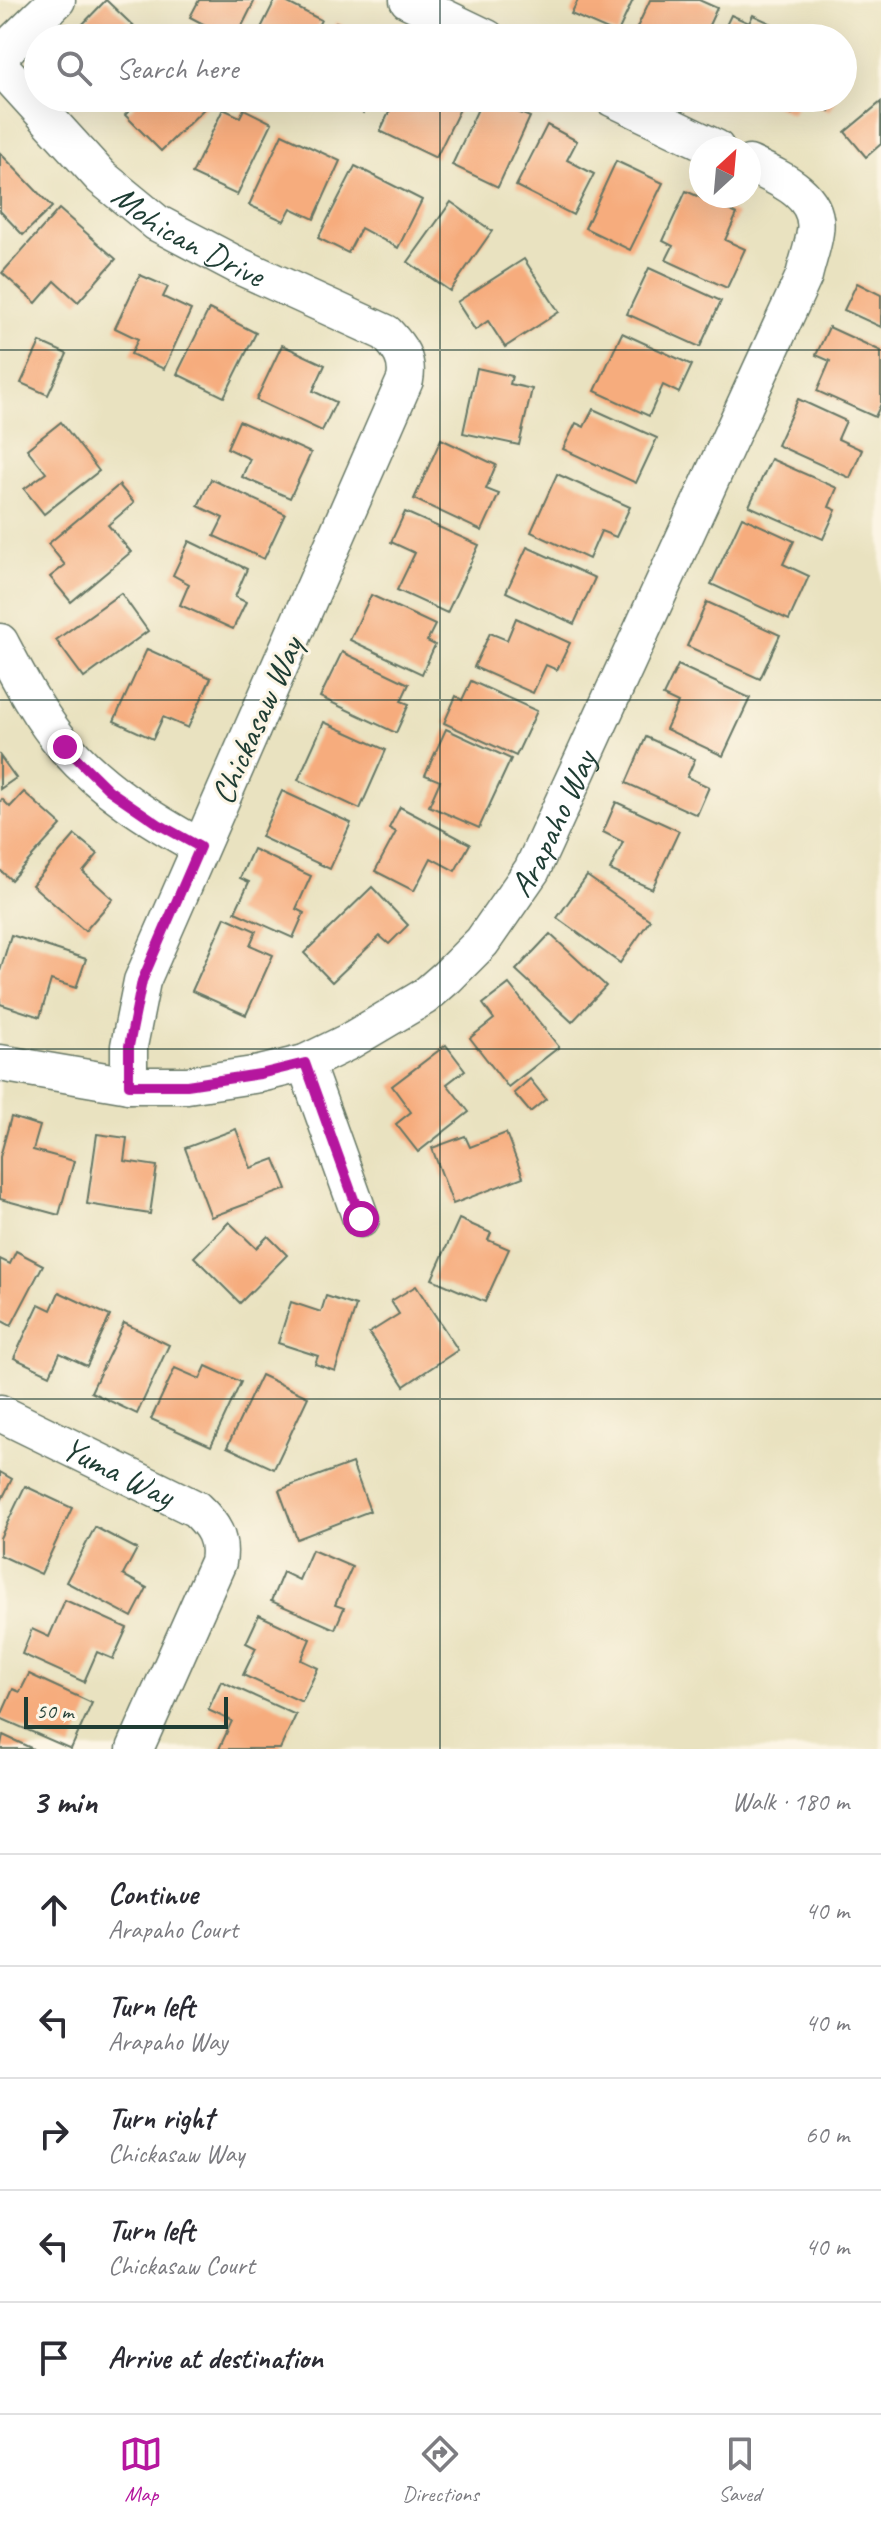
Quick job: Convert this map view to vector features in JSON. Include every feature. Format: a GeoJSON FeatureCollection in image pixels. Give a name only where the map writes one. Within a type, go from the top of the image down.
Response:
{"type":"FeatureCollection","features":[{"type":"Feature","properties":{"kind":"street"},"geometry":{"type":"LineString","coordinates":[[32,24],[57,0]]}},
{"type":"Feature","properties":{"kind":"street"},"geometry":{"type":"LineString","coordinates":[[408,0],[458,24]]}},
{"type":"Feature","properties":{"kind":"street"},"geometry":{"type":"LineString","coordinates":[[0,55],[24,32]]}},
{"type":"Feature","properties":{"kind":"street","name":"Mohican Drive"},"geometry":{"type":"LineString","coordinates":[[0,66],[24,92]]}},
{"type":"Feature","properties":{"kind":"street","name":"Mohican Drive"},"geometry":{"type":"LineString","coordinates":[[42,112],[101,177],[157,223],[237,265],[386,333],[400,348],[405,361]]}},
{"type":"Feature","properties":{"kind":"street"},"geometry":{"type":"LineString","coordinates":[[641,112],[691,136]]}},
{"type":"Feature","properties":{"kind":"street","name":"Arapaho Way"},"geometry":{"type":"LineString","coordinates":[[0,1063],[129,1085],[187,1085],[260,1074],[305,1063],[348,1042],[424,997],[482,942],[532,870],[804,276],[816,230],[809,202],[786,182],[761,170]]}},
{"type":"Feature","properties":{"kind":"street","name":"Chickasaw Way"},"geometry":{"type":"LineString","coordinates":[[129,1085],[129,1046],[142,981],[405,380],[405,361]]}},
{"type":"Feature","properties":{"kind":"street"},"geometry":{"type":"LineString","coordinates":[[0,642],[25,690],[65,747],[109,790],[160,825],[200,847]]}},
{"type":"Feature","properties":{"kind":"street"},"geometry":{"type":"LineString","coordinates":[[305,1063],[361,1219]]}},
{"type":"Feature","properties":{"kind":"street","name":"Yuma Way"},"geometry":{"type":"LineString","coordinates":[[0,1413],[196,1509],[213,1526],[221,1547],[212,1575],[135,1749]]}},
{"type":"Feature","properties":{"kind":"building"},"geometry":{"type":"Polygon","coordinates":[[[106,0],[131,24],[83,24],[106,0]]]}},
{"type":"Feature","properties":{"kind":"building"},"geometry":{"type":"Polygon","coordinates":[[[199,0],[255,0],[243,24],[203,24],[190,17],[199,0]]]}},
{"type":"Feature","properties":{"kind":"building"},"geometry":{"type":"Polygon","coordinates":[[[275,0],[282,0],[321,20],[319,24],[263,24],[275,0]]]}},
{"type":"Feature","properties":{"kind":"building"},"geometry":{"type":"Polygon","coordinates":[[[578,0],[633,0],[622,24],[594,24],[571,14],[578,0]]]}},
{"type":"Feature","properties":{"kind":"building"},"geometry":{"type":"Polygon","coordinates":[[[650,0],[699,0],[717,8],[710,24],[639,24],[650,0]]]}},
{"type":"Feature","properties":{"kind":"building"},"geometry":{"type":"Polygon","coordinates":[[[731,15],[749,23],[753,15],[772,24],[727,24],[731,15]]]}},
{"type":"Feature","properties":{"kind":"building"},"geometry":{"type":"Polygon","coordinates":[[[881,102],[881,144],[866,157],[845,132],[881,102]]]}},
{"type":"Feature","properties":{"kind":"building"},"geometry":{"type":"Polygon","coordinates":[[[128,112],[201,112],[161,151],[125,115],[128,112]]]}},
{"type":"Feature","properties":{"kind":"building"},"geometry":{"type":"Polygon","coordinates":[[[222,112],[240,117],[242,112],[250,112],[272,123],[237,195],[192,174],[222,112]]]}},
{"type":"Feature","properties":{"kind":"building"},"geometry":{"type":"Polygon","coordinates":[[[389,112],[459,112],[436,158],[380,131],[389,112]]]}},
{"type":"Feature","properties":{"kind":"building"},"geometry":{"type":"Polygon","coordinates":[[[477,112],[518,112],[530,117],[498,187],[452,165],[477,112]]]}},
{"type":"Feature","properties":{"kind":"building"},"geometry":{"type":"Polygon","coordinates":[[[547,125],[577,141],[567,160],[594,174],[573,215],[516,186],[547,125]]]}},
{"type":"Feature","properties":{"kind":"building"},"geometry":{"type":"Polygon","coordinates":[[[282,134],[340,161],[314,219],[291,208],[284,221],[249,205],[282,134]]]}},
{"type":"Feature","properties":{"kind":"building"},"geometry":{"type":"Polygon","coordinates":[[[0,153],[52,207],[23,235],[0,211],[0,153]]]}},
{"type":"Feature","properties":{"kind":"building"},"geometry":{"type":"Polygon","coordinates":[[[616,161],[663,183],[630,250],[585,228],[616,161]]]}},
{"type":"Feature","properties":{"kind":"building"},"geometry":{"type":"Polygon","coordinates":[[[355,166],[422,200],[398,248],[361,228],[348,253],[318,238],[355,166]]]}},
{"type":"Feature","properties":{"kind":"building"},"geometry":{"type":"Polygon","coordinates":[[[686,191],[689,192],[689,208],[724,208],[737,214],[725,240],[745,249],[727,288],[666,260],[673,246],[663,241],[686,191]]]}},
{"type":"Feature","properties":{"kind":"building"},"geometry":{"type":"Polygon","coordinates":[[[451,202],[492,231],[450,291],[408,262],[451,202]]]}},
{"type":"Feature","properties":{"kind":"building"},"geometry":{"type":"Polygon","coordinates":[[[59,209],[116,259],[78,302],[55,281],[36,303],[2,273],[59,209]]]}},
{"type":"Feature","properties":{"kind":"building"},"geometry":{"type":"Polygon","coordinates":[[[524,259],[559,312],[505,347],[488,321],[475,330],[457,302],[524,259]]]}},
{"type":"Feature","properties":{"kind":"building"},"geometry":{"type":"Polygon","coordinates":[[[649,268],[721,301],[700,347],[627,314],[649,268]]]}},
{"type":"Feature","properties":{"kind":"building"},"geometry":{"type":"Polygon","coordinates":[[[140,275],[168,287],[163,297],[191,310],[164,369],[131,354],[138,339],[115,328],[140,275]]]}},
{"type":"Feature","properties":{"kind":"building"},"geometry":{"type":"Polygon","coordinates":[[[857,283],[881,295],[881,327],[844,310],[857,283]]]}},
{"type":"Feature","properties":{"kind":"building"},"geometry":{"type":"Polygon","coordinates":[[[209,309],[256,333],[224,397],[177,374],[209,309]]]}},
{"type":"Feature","properties":{"kind":"building"},"geometry":{"type":"Polygon","coordinates":[[[829,327],[881,351],[881,404],[875,417],[817,391],[830,361],[816,355],[829,327]]]}},
{"type":"Feature","properties":{"kind":"building"},"geometry":{"type":"Polygon","coordinates":[[[622,333],[692,365],[679,393],[663,385],[649,416],[595,391],[622,333]]]}},
{"type":"Feature","properties":{"kind":"building"},"geometry":{"type":"Polygon","coordinates":[[[40,342],[67,354],[48,395],[21,383],[40,342]]]}},
{"type":"Feature","properties":{"kind":"building"},"geometry":{"type":"Polygon","coordinates":[[[282,345],[325,365],[313,391],[336,402],[322,431],[256,400],[282,345]]]}},
{"type":"Feature","properties":{"kind":"building"},"geometry":{"type":"Polygon","coordinates":[[[477,368],[512,376],[510,384],[532,389],[519,445],[463,433],[477,368]]]}},
{"type":"Feature","properties":{"kind":"building"},"geometry":{"type":"Polygon","coordinates":[[[798,399],[846,421],[838,439],[862,450],[850,478],[777,445],[798,399]]]}},
{"type":"Feature","properties":{"kind":"building"},"geometry":{"type":"Polygon","coordinates":[[[593,409],[657,438],[636,483],[563,449],[576,423],[584,427],[593,409]]]}},
{"type":"Feature","properties":{"kind":"building"},"geometry":{"type":"Polygon","coordinates":[[[239,421],[311,453],[290,498],[242,477],[250,459],[227,448],[239,421]]]}},
{"type":"Feature","properties":{"kind":"building"},"geometry":{"type":"Polygon","coordinates":[[[61,422],[99,471],[44,514],[24,489],[46,473],[27,449],[61,422]]]}},
{"type":"Feature","properties":{"kind":"building"},"geometry":{"type":"Polygon","coordinates":[[[441,439],[496,465],[486,489],[499,494],[482,531],[414,499],[441,439]]]}},
{"type":"Feature","properties":{"kind":"building"},"geometry":{"type":"Polygon","coordinates":[[[771,459],[837,488],[829,507],[836,510],[823,539],[749,506],[771,459]]]}},
{"type":"Feature","properties":{"kind":"building"},"geometry":{"type":"Polygon","coordinates":[[[557,474],[630,507],[616,537],[601,531],[589,559],[531,532],[557,474]]]}},
{"type":"Feature","properties":{"kind":"building"},"geometry":{"type":"Polygon","coordinates":[[[211,479],[285,514],[264,559],[214,536],[223,518],[198,506],[211,479]]]}},
{"type":"Feature","properties":{"kind":"building"},"geometry":{"type":"Polygon","coordinates":[[[119,485],[134,503],[108,525],[131,552],[71,602],[50,577],[65,565],[48,544],[119,485]]]}},
{"type":"Feature","properties":{"kind":"building"},"geometry":{"type":"Polygon","coordinates":[[[405,512],[479,545],[447,613],[397,590],[415,553],[391,542],[405,512]]]}},
{"type":"Feature","properties":{"kind":"building"},"geometry":{"type":"Polygon","coordinates":[[[742,517],[794,541],[783,564],[809,576],[789,620],[711,584],[742,517]]]}},
{"type":"Feature","properties":{"kind":"building"},"geometry":{"type":"Polygon","coordinates":[[[189,541],[247,569],[235,597],[246,602],[233,629],[180,605],[189,584],[173,575],[189,541]]]}},
{"type":"Feature","properties":{"kind":"building"},"geometry":{"type":"Polygon","coordinates":[[[527,547],[595,578],[574,624],[506,592],[527,547]]]}},
{"type":"Feature","properties":{"kind":"building"},"geometry":{"type":"Polygon","coordinates":[[[121,593],[148,631],[84,678],[56,640],[121,593]]]}},
{"type":"Feature","properties":{"kind":"building"},"geometry":{"type":"Polygon","coordinates":[[[371,595],[435,625],[427,641],[435,645],[422,674],[350,640],[371,595]]]}},
{"type":"Feature","properties":{"kind":"building"},"geometry":{"type":"Polygon","coordinates":[[[707,602],[780,635],[760,679],[687,646],[707,602]]]}},
{"type":"Feature","properties":{"kind":"building"},"geometry":{"type":"Polygon","coordinates":[[[516,618],[570,643],[557,670],[546,665],[533,693],[474,667],[490,633],[507,640],[516,618]]]}},
{"type":"Feature","properties":{"kind":"building"},"geometry":{"type":"Polygon","coordinates":[[[147,649],[211,678],[188,728],[163,717],[153,739],[114,721],[147,649]]]}},
{"type":"Feature","properties":{"kind":"building"},"geometry":{"type":"Polygon","coordinates":[[[342,652],[409,684],[401,701],[409,704],[396,733],[320,697],[342,652]]]}},
{"type":"Feature","properties":{"kind":"building"},"geometry":{"type":"Polygon","coordinates":[[[678,665],[750,698],[723,756],[666,729],[678,703],[663,696],[678,665]]]}},
{"type":"Feature","properties":{"kind":"building"},"geometry":{"type":"Polygon","coordinates":[[[471,681],[537,711],[516,756],[444,723],[456,696],[462,700],[471,681]]]}},
{"type":"Feature","properties":{"kind":"building"},"geometry":{"type":"Polygon","coordinates":[[[324,722],[386,750],[360,809],[298,780],[324,722]]]}},
{"type":"Feature","properties":{"kind":"building"},"geometry":{"type":"Polygon","coordinates":[[[446,729],[511,759],[479,828],[429,806],[440,781],[425,775],[446,729]]]}},
{"type":"Feature","properties":{"kind":"building"},"geometry":{"type":"Polygon","coordinates":[[[646,737],[695,759],[687,777],[709,787],[697,815],[626,783],[646,737]]]}},
{"type":"Feature","properties":{"kind":"building"},"geometry":{"type":"Polygon","coordinates":[[[0,756],[16,778],[0,789],[0,756]]]}},
{"type":"Feature","properties":{"kind":"building"},"geometry":{"type":"Polygon","coordinates":[[[282,791],[351,823],[330,869],[261,837],[282,791]]]}},
{"type":"Feature","properties":{"kind":"building"},"geometry":{"type":"Polygon","coordinates":[[[24,792],[61,825],[11,880],[0,870],[0,802],[2,799],[10,807],[24,792]]]}},
{"type":"Feature","properties":{"kind":"building"},"geometry":{"type":"Polygon","coordinates":[[[616,802],[679,831],[652,889],[610,870],[623,842],[603,832],[616,802]]]}},
{"type":"Feature","properties":{"kind":"building"},"geometry":{"type":"Polygon","coordinates":[[[400,807],[470,844],[455,871],[431,858],[414,891],[375,871],[396,832],[389,828],[400,807]]]}},
{"type":"Feature","properties":{"kind":"building"},"geometry":{"type":"Polygon","coordinates":[[[75,835],[98,854],[83,872],[113,899],[85,931],[32,885],[75,835]]]}},
{"type":"Feature","properties":{"kind":"building"},"geometry":{"type":"Polygon","coordinates":[[[253,849],[311,876],[296,909],[304,913],[293,938],[235,912],[249,882],[240,878],[253,849]]]}},
{"type":"Feature","properties":{"kind":"building"},"geometry":{"type":"Polygon","coordinates":[[[587,876],[650,920],[620,963],[557,918],[587,876]]]}},
{"type":"Feature","properties":{"kind":"building"},"geometry":{"type":"Polygon","coordinates":[[[372,887],[408,925],[389,944],[380,936],[332,982],[304,953],[372,887]]]}},
{"type":"Feature","properties":{"kind":"building"},"geometry":{"type":"Polygon","coordinates":[[[225,917],[256,931],[250,945],[273,955],[246,1015],[192,991],[225,917]]]}},
{"type":"Feature","properties":{"kind":"building"},"geometry":{"type":"Polygon","coordinates":[[[550,934],[606,986],[572,1022],[516,970],[550,934]]]}},
{"type":"Feature","properties":{"kind":"building"},"geometry":{"type":"Polygon","coordinates":[[[11,935],[86,959],[76,988],[51,980],[40,1017],[0,1004],[0,971],[11,935]]]}},
{"type":"Feature","properties":{"kind":"building"},"geometry":{"type":"Polygon","coordinates":[[[509,984],[559,1047],[508,1087],[470,1038],[494,1019],[483,1004],[509,984]]]}},
{"type":"Feature","properties":{"kind":"building"},"geometry":{"type":"Polygon","coordinates":[[[446,1045],[465,1070],[447,1084],[469,1112],[418,1152],[396,1124],[411,1112],[392,1086],[446,1045]]]}},
{"type":"Feature","properties":{"kind":"building"},"geometry":{"type":"Polygon","coordinates":[[[530,1079],[546,1099],[530,1112],[514,1093],[530,1079]]]}},
{"type":"Feature","properties":{"kind":"building"},"geometry":{"type":"Polygon","coordinates":[[[11,1117],[40,1126],[33,1150],[74,1161],[59,1215],[0,1199],[0,1157],[11,1117]]]}},
{"type":"Feature","properties":{"kind":"building"},"geometry":{"type":"Polygon","coordinates":[[[236,1129],[251,1168],[275,1159],[287,1189],[211,1217],[185,1148],[236,1129]]]}},
{"type":"Feature","properties":{"kind":"building"},"geometry":{"type":"Polygon","coordinates":[[[506,1133],[523,1177],[453,1204],[432,1148],[465,1136],[470,1147],[506,1133]]]}},
{"type":"Feature","properties":{"kind":"building"},"geometry":{"type":"Polygon","coordinates":[[[97,1134],[127,1138],[124,1161],[157,1166],[150,1214],[87,1204],[97,1134]]]}},
{"type":"Feature","properties":{"kind":"building"},"geometry":{"type":"Polygon","coordinates":[[[459,1219],[491,1233],[488,1240],[509,1249],[485,1302],[432,1279],[459,1219]]]}},
{"type":"Feature","properties":{"kind":"building"},"geometry":{"type":"Polygon","coordinates":[[[229,1222],[256,1248],[268,1236],[287,1255],[240,1303],[194,1257],[229,1222]]]}},
{"type":"Feature","properties":{"kind":"building"},"geometry":{"type":"Polygon","coordinates":[[[16,1251],[43,1265],[11,1326],[0,1320],[0,1259],[10,1264],[16,1251]]]}},
{"type":"Feature","properties":{"kind":"building"},"geometry":{"type":"Polygon","coordinates":[[[416,1286],[458,1350],[404,1386],[369,1333],[399,1314],[391,1301],[416,1286]]]}},
{"type":"Feature","properties":{"kind":"building"},"geometry":{"type":"Polygon","coordinates":[[[59,1292],[110,1316],[87,1366],[60,1353],[50,1375],[14,1358],[39,1304],[51,1310],[59,1292]]]}},
{"type":"Feature","properties":{"kind":"building"},"geometry":{"type":"Polygon","coordinates":[[[326,1296],[356,1306],[335,1371],[315,1364],[318,1356],[278,1343],[291,1302],[321,1312],[326,1296]]]}},
{"type":"Feature","properties":{"kind":"building"},"geometry":{"type":"Polygon","coordinates":[[[124,1323],[169,1345],[137,1414],[91,1392],[124,1323]]]}},
{"type":"Feature","properties":{"kind":"building"},"geometry":{"type":"Polygon","coordinates":[[[206,1366],[241,1382],[211,1446],[151,1419],[175,1368],[200,1379],[206,1366]]]}},
{"type":"Feature","properties":{"kind":"building"},"geometry":{"type":"Polygon","coordinates":[[[261,1375],[308,1397],[274,1469],[227,1447],[261,1375]]]}},
{"type":"Feature","properties":{"kind":"building"},"geometry":{"type":"Polygon","coordinates":[[[352,1463],[370,1511],[297,1539],[279,1490],[352,1463]]]}},
{"type":"Feature","properties":{"kind":"building"},"geometry":{"type":"Polygon","coordinates":[[[0,1472],[12,1479],[0,1503],[0,1472]]]}},
{"type":"Feature","properties":{"kind":"building"},"geometry":{"type":"Polygon","coordinates":[[[25,1486],[72,1508],[41,1574],[0,1555],[0,1538],[25,1486]]]}},
{"type":"Feature","properties":{"kind":"building"},"geometry":{"type":"Polygon","coordinates":[[[95,1527],[137,1549],[123,1575],[147,1588],[132,1617],[66,1582],[95,1527]]]}},
{"type":"Feature","properties":{"kind":"building"},"geometry":{"type":"Polygon","coordinates":[[[312,1550],[352,1567],[335,1605],[344,1608],[335,1629],[271,1601],[283,1572],[299,1580],[312,1550]]]}},
{"type":"Feature","properties":{"kind":"building"},"geometry":{"type":"Polygon","coordinates":[[[65,1600],[127,1628],[113,1659],[97,1652],[84,1682],[22,1654],[32,1629],[49,1637],[65,1600]]]}},
{"type":"Feature","properties":{"kind":"building"},"geometry":{"type":"Polygon","coordinates":[[[259,1615],[310,1639],[301,1660],[318,1668],[302,1702],[243,1675],[256,1648],[246,1643],[259,1615]]]}},
{"type":"Feature","properties":{"kind":"building"},"geometry":{"type":"Polygon","coordinates":[[[29,1674],[92,1703],[71,1749],[0,1718],[13,1689],[20,1692],[29,1674]]]}},
{"type":"Feature","properties":{"kind":"building"},"geometry":{"type":"Polygon","coordinates":[[[221,1681],[296,1715],[280,1749],[219,1749],[232,1721],[208,1710],[221,1681]]]}},
{"type":"Feature","properties":{"kind":"building"},"geometry":{"type":"Polygon","coordinates":[[[3,1735],[33,1749],[0,1749],[3,1735]]]}},
{"type":"Feature","properties":{"kind":"route"},"geometry":{"type":"LineString","coordinates":[[65,747],[109,790],[160,825],[200,847],[142,981],[129,1046],[129,1085],[187,1085],[260,1074],[305,1063],[361,1219]]}}]}
